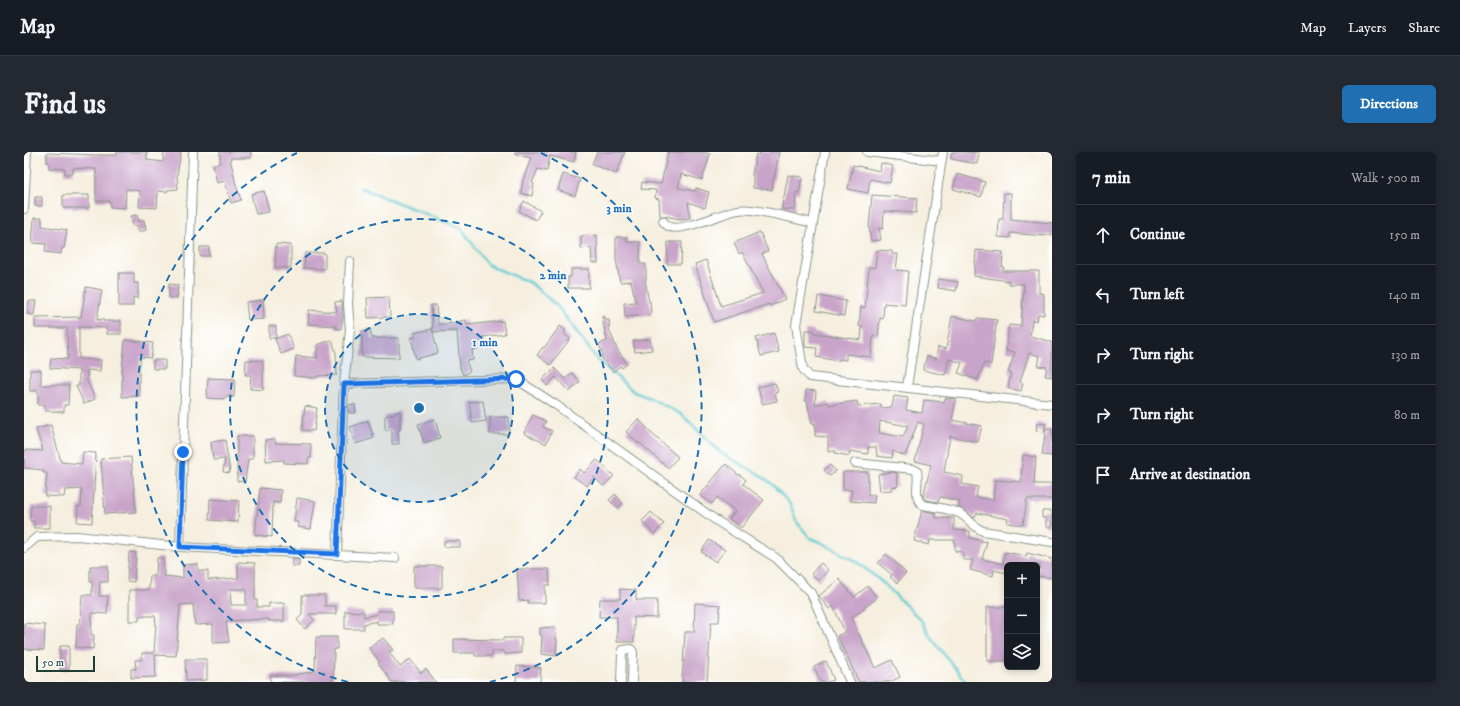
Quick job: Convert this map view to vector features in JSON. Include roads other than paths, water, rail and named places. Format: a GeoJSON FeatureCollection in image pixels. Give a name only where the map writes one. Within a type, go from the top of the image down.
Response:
{"type":"FeatureCollection","features":[{"type":"Feature","properties":{"kind":"street"},"geometry":{"type":"LineString","coordinates":[[24,209],[27,152]]}},
{"type":"Feature","properties":{"kind":"street"},"geometry":{"type":"LineString","coordinates":[[180,547],[193,152]]}},
{"type":"Feature","properties":{"kind":"street"},"geometry":{"type":"LineString","coordinates":[[825,152],[796,325],[802,369],[810,377],[1052,404]]}},
{"type":"Feature","properties":{"kind":"street"},"geometry":{"type":"LineString","coordinates":[[867,152],[942,162]]}},
{"type":"Feature","properties":{"kind":"street"},"geometry":{"type":"LineString","coordinates":[[907,387],[943,152]]}},
{"type":"Feature","properties":{"kind":"street"},"geometry":{"type":"LineString","coordinates":[[663,221],[669,227],[676,228],[739,210],[755,211],[813,223]]}},
{"type":"Feature","properties":{"kind":"street"},"geometry":{"type":"LineString","coordinates":[[337,554],[344,384],[350,330],[348,304],[350,261]]}},
{"type":"Feature","properties":{"kind":"street"},"geometry":{"type":"LineString","coordinates":[[344,384],[516,379],[562,409],[717,521],[776,558],[810,593],[850,682]]}},
{"type":"Feature","properties":{"kind":"street"},"geometry":{"type":"LineString","coordinates":[[855,463],[914,469],[917,471],[918,475],[917,498],[923,505],[959,513],[984,532],[1052,542]]}},
{"type":"Feature","properties":{"kind":"street"},"geometry":{"type":"LineString","coordinates":[[24,548],[37,536],[77,536],[180,547],[395,558]]}},
{"type":"Feature","properties":{"kind":"street"},"geometry":{"type":"LineString","coordinates":[[621,682],[622,653],[623,650],[631,649],[633,652],[632,682]]}},
{"type":"Feature","properties":{"kind":"street"},"geometry":{"type":"LineString","coordinates":[[621,671],[633,671]]}},
{"type":"Feature","properties":{"kind":"waterway"},"geometry":{"type":"LineString","coordinates":[[361,188],[461,228],[488,265],[531,283],[558,307],[597,359],[634,392],[650,398],[681,414],[722,454],[757,473],[771,483],[790,504],[796,521],[810,538],[857,562],[882,582],[921,620],[932,639],[966,682]]}}]}
